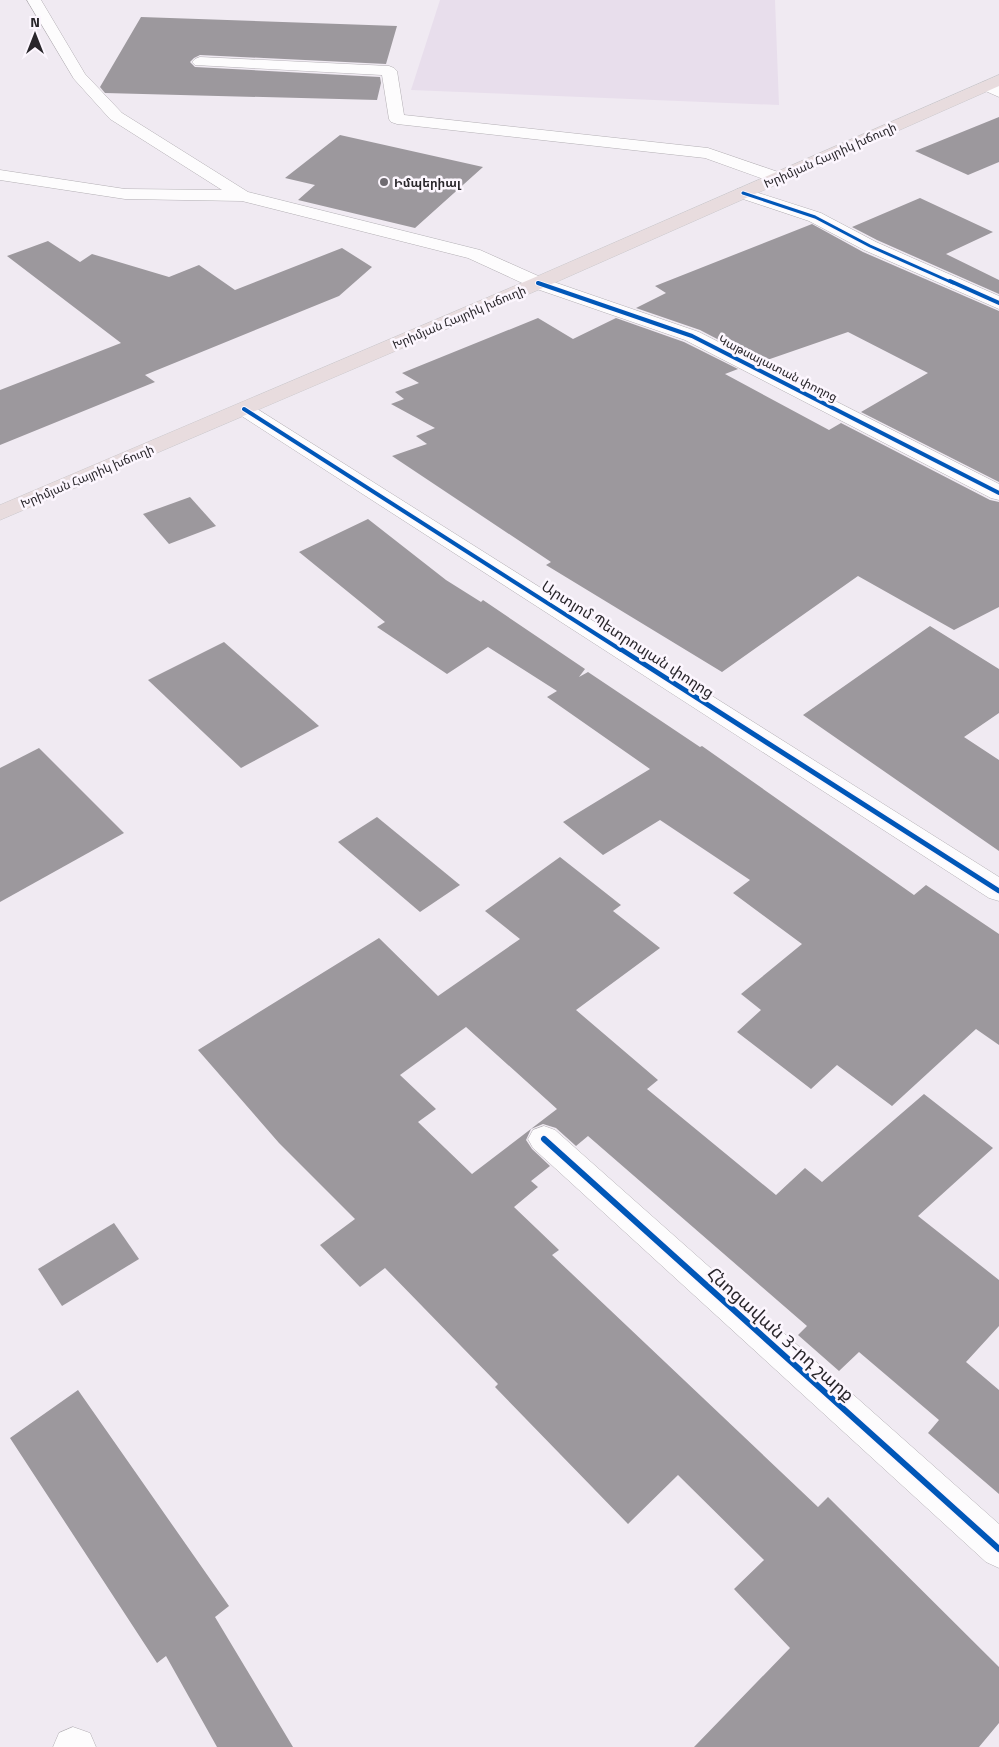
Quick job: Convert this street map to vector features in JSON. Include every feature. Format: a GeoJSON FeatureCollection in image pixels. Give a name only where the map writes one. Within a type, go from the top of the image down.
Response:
{"type":"FeatureCollection","features":[{"type":"Feature","properties":{"kind":"highway","name":"Խրիմյան Հայրիկ խճուղի"},"geometry":{"type":"LineString","coordinates":[[0,512],[538,284],[743,193],[995,86]]}},
{"type":"Feature","properties":{"kind":"street"},"geometry":{"type":"LineString","coordinates":[[34,0],[79,76],[116,116],[242,196]]}},
{"type":"Feature","properties":{"kind":"street"},"geometry":{"type":"LineString","coordinates":[[200,62],[389,71],[397,118],[708,153],[778,178]]}},
{"type":"Feature","properties":{"kind":"street"},"geometry":{"type":"LineString","coordinates":[[0,175],[125,194]]}},
{"type":"Feature","properties":{"kind":"street"},"geometry":{"type":"LineString","coordinates":[[0,187],[125,194],[242,196]]}},
{"type":"Feature","properties":{"kind":"street"},"geometry":{"type":"LineString","coordinates":[[743,193],[815,217],[870,246],[999,304]]}},
{"type":"Feature","properties":{"kind":"street","name":"Կաթսայատան փողոց"},"geometry":{"type":"LineString","coordinates":[[242,196],[474,254],[538,284],[692,336],[999,493]]}},
{"type":"Feature","properties":{"kind":"street","name":"Արտյոմ Պետրոսյան փողոց"},"geometry":{"type":"LineString","coordinates":[[244,409],[999,891]]}},
{"type":"Feature","properties":{"kind":"street","name":"Հնոցավան 3-րդ շարք"},"geometry":{"type":"LineString","coordinates":[[544,1139],[999,1549]]}},
{"type":"Feature","properties":{"kind":"shaded area"},"geometry":{"type":"Polygon","coordinates":[[[440,0],[775,0],[779,105],[411,90],[440,0]]]}},
{"type":"Feature","properties":{"kind":"building"},"geometry":{"type":"Polygon","coordinates":[[[141,17],[397,26],[386,64],[200,55],[190,62],[195,67],[380,77],[381,83],[377,100],[105,93],[100,87],[141,17]]]}},
{"type":"Feature","properties":{"kind":"building"},"geometry":{"type":"Polygon","coordinates":[[[999,117],[999,162],[968,175],[915,151],[999,117]]]}},
{"type":"Feature","properties":{"kind":"building","name":"Իմպերիալ"},"geometry":{"type":"Polygon","coordinates":[[[340,135],[483,167],[415,228],[298,200],[315,185],[285,178],[340,135]]]}},
{"type":"Feature","properties":{"kind":"building"},"geometry":{"type":"Polygon","coordinates":[[[920,198],[993,232],[946,254],[999,280],[999,294],[852,227],[920,198]]]}},
{"type":"Feature","properties":{"kind":"building"},"geometry":{"type":"Polygon","coordinates":[[[812,224],[863,252],[999,311],[999,482],[861,412],[928,373],[848,332],[761,362],[700,330],[636,308],[666,293],[655,286],[812,224]]]}},
{"type":"Feature","properties":{"kind":"building"},"geometry":{"type":"Polygon","coordinates":[[[48,241],[80,262],[92,254],[169,277],[199,265],[235,290],[342,248],[372,267],[339,296],[145,375],[155,382],[0,445],[0,390],[121,343],[7,256],[48,241]]]}},
{"type":"Feature","properties":{"kind":"building"},"geometry":{"type":"Polygon","coordinates":[[[538,318],[573,339],[616,318],[684,342],[738,369],[725,374],[829,430],[841,423],[990,500],[999,502],[999,607],[954,630],[858,576],[722,672],[546,565],[551,562],[392,456],[427,444],[416,436],[435,428],[391,404],[404,399],[395,392],[419,383],[402,373],[538,318]]]}},
{"type":"Feature","properties":{"kind":"building"},"geometry":{"type":"Polygon","coordinates":[[[190,497],[216,526],[169,544],[143,514],[190,497]]]}},
{"type":"Feature","properties":{"kind":"building"},"geometry":{"type":"Polygon","coordinates":[[[368,519],[446,580],[481,602],[483,600],[585,669],[579,677],[588,672],[700,747],[702,746],[914,895],[926,885],[999,934],[999,1045],[976,1029],[892,1106],[837,1065],[811,1089],[737,1032],[761,1010],[741,994],[802,944],[733,893],[750,880],[660,820],[603,855],[563,822],[650,769],[547,697],[557,691],[488,647],[447,674],[377,627],[385,622],[299,552],[368,519]]]}},
{"type":"Feature","properties":{"kind":"building"},"geometry":{"type":"Polygon","coordinates":[[[930,626],[999,669],[999,713],[964,737],[999,760],[999,851],[803,715],[930,626]]]}},
{"type":"Feature","properties":{"kind":"building"},"geometry":{"type":"Polygon","coordinates":[[[224,642],[319,726],[241,768],[148,680],[224,642]]]}},
{"type":"Feature","properties":{"kind":"building"},"geometry":{"type":"Polygon","coordinates":[[[39,748],[124,833],[0,902],[0,768],[39,748]]]}},
{"type":"Feature","properties":{"kind":"building"},"geometry":{"type":"Polygon","coordinates":[[[377,817],[460,885],[420,912],[338,842],[377,817]]]}},
{"type":"Feature","properties":{"kind":"building"},"geometry":{"type":"Polygon","coordinates":[[[560,857],[621,905],[613,911],[660,948],[576,1010],[658,1080],[647,1089],[776,1195],[805,1168],[822,1182],[924,1094],[993,1148],[918,1216],[999,1280],[999,1326],[966,1362],[999,1390],[999,1494],[928,1433],[939,1420],[859,1352],[839,1371],[798,1335],[807,1326],[588,1136],[576,1146],[556,1128],[543,1124],[531,1129],[526,1140],[532,1149],[550,1166],[531,1181],[538,1187],[514,1207],[559,1250],[552,1255],[818,1507],[828,1497],[999,1667],[999,1723],[979,1747],[694,1747],[790,1648],[734,1589],[764,1560],[678,1475],[628,1524],[495,1387],[498,1384],[385,1268],[360,1287],[320,1245],[355,1219],[279,1143],[198,1050],[379,938],[438,996],[520,939],[485,911],[560,857]],[[466,1027],[400,1075],[436,1109],[418,1122],[472,1174],[557,1109],[466,1027]]]}},
{"type":"Feature","properties":{"kind":"building"},"geometry":{"type":"Polygon","coordinates":[[[114,1223],[139,1259],[62,1306],[38,1269],[114,1223]]]}},
{"type":"Feature","properties":{"kind":"building"},"geometry":{"type":"Polygon","coordinates":[[[78,1390],[229,1606],[215,1617],[293,1747],[217,1747],[166,1656],[157,1663],[10,1438],[78,1390]]]}},
{"type":"Feature","properties":{"kind":"cycle path"},"geometry":{"type":"LineString","coordinates":[[743,193],[815,217],[870,246],[999,303]]}},
{"type":"Feature","properties":{"kind":"cycle path"},"geometry":{"type":"LineString","coordinates":[[538,283],[692,336],[999,493]]}},
{"type":"Feature","properties":{"kind":"cycle path"},"geometry":{"type":"LineString","coordinates":[[244,409],[999,891]]}},
{"type":"Feature","properties":{"kind":"cycle path"},"geometry":{"type":"LineString","coordinates":[[544,1139],[999,1549]]}},
{"type":"Feature","properties":{"kind":"place","name":"Իմպերիալ"},"geometry":{"type":"Point","coordinates":[384,182]}}]}
